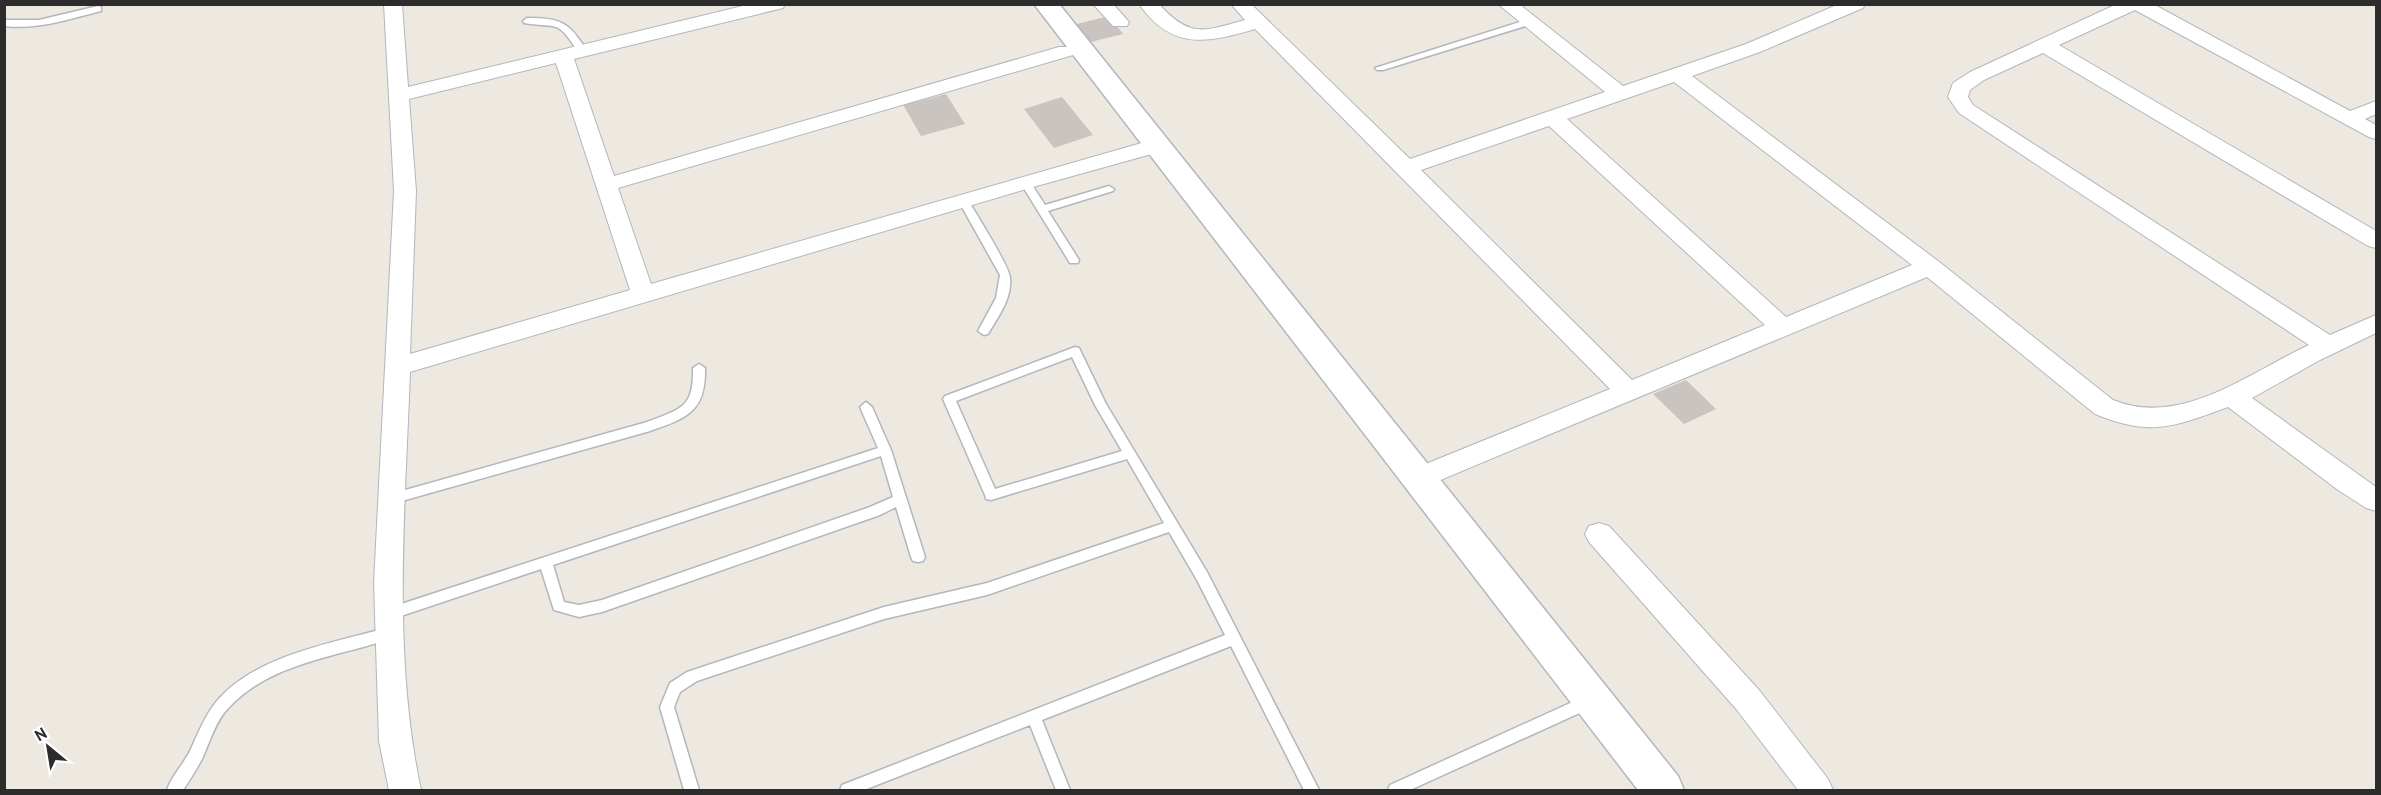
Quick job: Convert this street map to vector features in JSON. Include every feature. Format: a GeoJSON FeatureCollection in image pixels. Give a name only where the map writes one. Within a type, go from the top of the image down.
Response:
{"type":"FeatureCollection","features":[{"type":"Feature","properties":{"kind":"main road"},"geometry":{"type":"LineString","coordinates":[[1028,4],[1066,51],[1152,147],[1416,479],[1582,705],[1634,790]]}},
{"type":"Feature","properties":{"kind":"main road"},"geometry":{"type":"LineString","coordinates":[[1046,4],[1152,147],[1582,705],[1663,790]]}},
{"type":"Feature","properties":{"kind":"street"},"geometry":{"type":"LineString","coordinates":[[393,4],[405,190],[390,499],[389,624],[395,741],[405,790]]}},
{"type":"Feature","properties":{"kind":"street"},"geometry":{"type":"LineString","coordinates":[[399,95],[776,4]]}},
{"type":"Feature","properties":{"kind":"street"},"geometry":{"type":"LineString","coordinates":[[1102,4],[1120,22]]}},
{"type":"Feature","properties":{"kind":"street"},"geometry":{"type":"LineString","coordinates":[[1148,4],[1168,26],[1191,35],[1206,35],[1258,22]]}},
{"type":"Feature","properties":{"kind":"street"},"geometry":{"type":"LineString","coordinates":[[1240,4],[1628,392]]}},
{"type":"Feature","properties":{"kind":"street"},"geometry":{"type":"LineString","coordinates":[[1507,4],[1621,95]]}},
{"type":"Feature","properties":{"kind":"street"},"geometry":{"type":"LineString","coordinates":[[2133,4],[1977,76],[1960,87],[1958,97],[1966,108],[2329,346]]}},
{"type":"Feature","properties":{"kind":"street"},"geometry":{"type":"LineString","coordinates":[[2138,4],[2376,133]]}},
{"type":"Feature","properties":{"kind":"street"},"geometry":{"type":"LineString","coordinates":[[1406,168],[1753,48],[1855,5]]}},
{"type":"Feature","properties":{"kind":"street"},"geometry":{"type":"LineString","coordinates":[[2046,46],[2376,241]]}},
{"type":"Feature","properties":{"kind":"street"},"geometry":{"type":"LineString","coordinates":[[606,184],[1066,51]]}},
{"type":"Feature","properties":{"kind":"street"},"geometry":{"type":"LineString","coordinates":[[573,53],[606,184],[643,294]]}},
{"type":"Feature","properties":{"kind":"street"},"geometry":{"type":"LineString","coordinates":[[1678,75],[1930,267],[2104,407],[2128,417],[2152,419],[2184,413],[2232,397],[2376,323]]}},
{"type":"Feature","properties":{"kind":"street"},"geometry":{"type":"LineString","coordinates":[[2350,118],[2376,107]]}},
{"type":"Feature","properties":{"kind":"street"},"geometry":{"type":"LineString","coordinates":[[1553,118],[1783,328]]}},
{"type":"Feature","properties":{"kind":"street"},"geometry":{"type":"LineString","coordinates":[[396,367],[963,200],[1152,147]]}},
{"type":"Feature","properties":{"kind":"street"},"geometry":{"type":"LineString","coordinates":[[1416,479],[1930,267]]}},
{"type":"Feature","properties":{"kind":"street"},"geometry":{"type":"LineString","coordinates":[[2232,397],[2376,500]]}},
{"type":"Feature","properties":{"kind":"street"},"geometry":{"type":"LineString","coordinates":[[1599,534],[1748,700],[1817,790]]}},
{"type":"Feature","properties":{"kind":"lane"},"geometry":{"type":"LineString","coordinates":[[4,23],[24,25],[98,9]]}},
{"type":"Feature","properties":{"kind":"lane"},"geometry":{"type":"LineString","coordinates":[[527,21],[559,23],[570,29],[573,53]]}},
{"type":"Feature","properties":{"kind":"lane"},"geometry":{"type":"LineString","coordinates":[[1380,68],[1529,22]]}},
{"type":"Feature","properties":{"kind":"lane"},"geometry":{"type":"LineString","coordinates":[[1025,182],[1074,260]]}},
{"type":"Feature","properties":{"kind":"lane"},"geometry":{"type":"LineString","coordinates":[[1042,208],[1109,189]]}},
{"type":"Feature","properties":{"kind":"lane"},"geometry":{"type":"LineString","coordinates":[[963,200],[1005,275],[1006,288],[1002,302],[984,331]]}},
{"type":"Feature","properties":{"kind":"lane"},"geometry":{"type":"LineString","coordinates":[[1130,453],[991,495],[950,399],[1075,351],[1101,405],[1130,453],[1172,526],[1234,638],[1312,790]]}},
{"type":"Feature","properties":{"kind":"lane"},"geometry":{"type":"LineString","coordinates":[[390,499],[650,426],[678,415],[692,404],[698,393],[699,368]]}},
{"type":"Feature","properties":{"kind":"lane"},"geometry":{"type":"LineString","coordinates":[[866,407],[885,450],[918,557]]}},
{"type":"Feature","properties":{"kind":"lane"},"geometry":{"type":"LineString","coordinates":[[174,790],[193,760],[218,709],[239,689],[258,677],[546,564],[885,450]]}},
{"type":"Feature","properties":{"kind":"lane"},"geometry":{"type":"LineString","coordinates":[[546,564],[559,606],[579,610],[612,602],[875,511],[900,499]]}},
{"type":"Feature","properties":{"kind":"lane"},"geometry":{"type":"LineString","coordinates":[[691,790],[667,707],[675,688],[692,676],[884,613],[987,589],[1172,526]]}},
{"type":"Feature","properties":{"kind":"lane"},"geometry":{"type":"LineString","coordinates":[[847,790],[1234,638]]}},
{"type":"Feature","properties":{"kind":"lane"},"geometry":{"type":"LineString","coordinates":[[1395,790],[1582,705]]}},
{"type":"Feature","properties":{"kind":"lane"},"geometry":{"type":"LineString","coordinates":[[1034,717],[1063,790]]}},
{"type":"Feature","properties":{"kind":"building"},"geometry":{"type":"Polygon","coordinates":[[[1109,16],[1123,34],[1083,44],[1069,26],[1109,16]]]}},
{"type":"Feature","properties":{"kind":"building"},"geometry":{"type":"Polygon","coordinates":[[[946,94],[965,124],[921,136],[901,101],[914,98],[916,102],[946,94]]]}},
{"type":"Feature","properties":{"kind":"building"},"geometry":{"type":"Polygon","coordinates":[[[1062,97],[1093,135],[1054,148],[1024,109],[1062,97]]]}},
{"type":"Feature","properties":{"kind":"building"},"geometry":{"type":"Polygon","coordinates":[[[1686,380],[1716,409],[1684,424],[1653,394],[1686,380]]]}}]}
